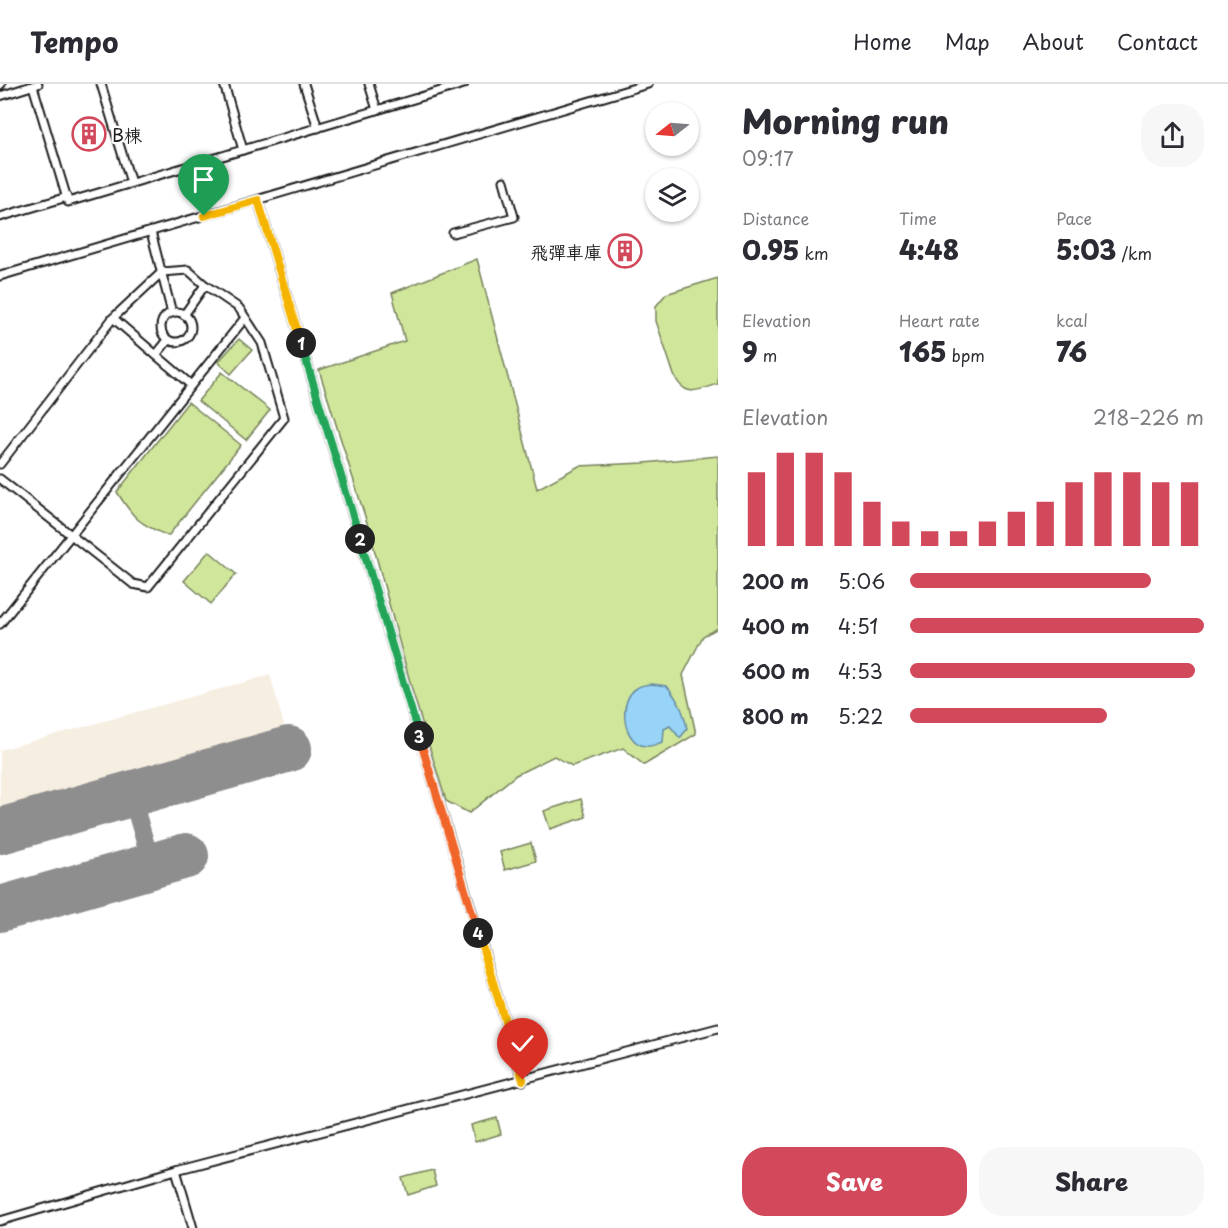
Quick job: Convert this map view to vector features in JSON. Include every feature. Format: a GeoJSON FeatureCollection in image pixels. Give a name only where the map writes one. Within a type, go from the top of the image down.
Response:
{"type":"FeatureCollection","features":[{"type":"Feature","properties":{"kind":"street"},"geometry":{"type":"LineString","coordinates":[[101,84],[131,183]]}},
{"type":"Feature","properties":{"kind":"street"},"geometry":{"type":"LineString","coordinates":[[224,84],[243,150]]}},
{"type":"Feature","properties":{"kind":"street"},"geometry":{"type":"LineString","coordinates":[[304,84],[318,128]]}},
{"type":"Feature","properties":{"kind":"street"},"geometry":{"type":"LineString","coordinates":[[369,84],[377,110]]}},
{"type":"Feature","properties":{"kind":"street"},"geometry":{"type":"LineString","coordinates":[[0,218],[131,183],[318,128],[442,87],[464,84]]}},
{"type":"Feature","properties":{"kind":"street"},"geometry":{"type":"LineString","coordinates":[[0,276],[648,84]]}},
{"type":"Feature","properties":{"kind":"street"},"geometry":{"type":"LineString","coordinates":[[0,96],[36,85],[68,200]]}},
{"type":"Feature","properties":{"kind":"street"},"geometry":{"type":"LineString","coordinates":[[453,232],[514,217],[504,181]]}},
{"type":"Feature","properties":{"kind":"street"},"geometry":{"type":"LineString","coordinates":[[258,200],[523,1080]]}},
{"type":"Feature","properties":{"kind":"street"},"geometry":{"type":"LineString","coordinates":[[151,232],[172,313]]}},
{"type":"Feature","properties":{"kind":"street"},"geometry":{"type":"LineString","coordinates":[[0,464],[113,318],[162,272],[188,270],[205,285],[239,308],[262,343],[284,418],[148,587],[133,584],[0,479]]}},
{"type":"Feature","properties":{"kind":"street"},"geometry":{"type":"LineString","coordinates":[[184,315],[205,285]]}},
{"type":"Feature","properties":{"kind":"street"},"geometry":{"type":"LineString","coordinates":[[172,313],[184,315],[191,326],[188,336],[177,343],[168,340],[160,327],[164,318],[172,313]]}},
{"type":"Feature","properties":{"kind":"street"},"geometry":{"type":"LineString","coordinates":[[113,318],[191,385]]}},
{"type":"Feature","properties":{"kind":"street"},"geometry":{"type":"LineString","coordinates":[[0,624],[245,318]]}},
{"type":"Feature","properties":{"kind":"street"},"geometry":{"type":"LineString","coordinates":[[156,355],[168,340]]}},
{"type":"Feature","properties":{"kind":"street"},"geometry":{"type":"LineString","coordinates":[[0,1221],[176,1170],[718,1028]]}},
{"type":"Feature","properties":{"kind":"street"},"geometry":{"type":"LineString","coordinates":[[176,1170],[193,1228]]}},
{"type":"Feature","properties":{"kind":"shaded area"},"geometry":{"type":"Polygon","coordinates":[[[270,675],[289,744],[0,825],[0,750],[270,675]]]}},
{"type":"Feature","properties":{"kind":"green space"},"geometry":{"type":"Polygon","coordinates":[[[477,259],[537,489],[579,466],[718,456],[718,628],[703,636],[683,675],[696,734],[644,765],[623,748],[572,766],[554,756],[516,775],[469,813],[446,801],[413,693],[368,526],[319,370],[405,341],[392,293],[477,259]]]}},
{"type":"Feature","properties":{"kind":"green space"},"geometry":{"type":"Polygon","coordinates":[[[718,278],[718,384],[693,391],[687,390],[678,383],[674,375],[656,321],[656,306],[666,294],[718,278]]]}},
{"type":"Feature","properties":{"kind":"green space"},"geometry":{"type":"Polygon","coordinates":[[[239,339],[252,350],[231,374],[218,362],[239,339]]]}},
{"type":"Feature","properties":{"kind":"green space"},"geometry":{"type":"Polygon","coordinates":[[[222,372],[270,410],[246,440],[198,401],[222,372]]]}},
{"type":"Feature","properties":{"kind":"green space"},"geometry":{"type":"Polygon","coordinates":[[[188,402],[241,445],[168,536],[138,519],[117,492],[188,402]]]}},
{"type":"Feature","properties":{"kind":"green space"},"geometry":{"type":"Polygon","coordinates":[[[209,551],[236,574],[211,604],[184,581],[209,551]]]}},
{"type":"Feature","properties":{"kind":"green space"},"geometry":{"type":"Polygon","coordinates":[[[581,799],[586,817],[550,829],[544,811],[581,799]]]}},
{"type":"Feature","properties":{"kind":"green space"},"geometry":{"type":"Polygon","coordinates":[[[531,843],[536,861],[505,870],[500,852],[531,843]]]}},
{"type":"Feature","properties":{"kind":"green space"},"geometry":{"type":"Polygon","coordinates":[[[497,1118],[501,1134],[475,1142],[471,1125],[497,1118]]]}},
{"type":"Feature","properties":{"kind":"green space"},"geometry":{"type":"Polygon","coordinates":[[[432,1170],[436,1186],[408,1195],[403,1178],[432,1170]]]}},
{"type":"Feature","properties":{"kind":"water"},"geometry":{"type":"Polygon","coordinates":[[[651,684],[667,686],[680,706],[687,729],[680,738],[670,726],[664,729],[663,742],[649,746],[640,745],[628,732],[625,712],[630,694],[639,687],[651,684]]]}},
{"type":"Feature","properties":{"kind":"taxiway"},"geometry":{"type":"LineString","coordinates":[[131,794],[152,866]]}},
{"type":"Feature","properties":{"kind":"runway"},"geometry":{"type":"LineString","coordinates":[[0,831],[289,749]]}},
{"type":"Feature","properties":{"kind":"runway"},"geometry":{"type":"LineString","coordinates":[[0,909],[186,856]]}},
{"type":"Feature","properties":{"kind":"place","name":"B棟"},"geometry":{"type":"Point","coordinates":[89,134]}},
{"type":"Feature","properties":{"kind":"place","name":"飛彈車庫"},"geometry":{"type":"Point","coordinates":[625,251]}},
{"type":"Feature","properties":{"kind":"route"},"geometry":{"type":"LineString","coordinates":[[204,216],[258,200],[523,1080]]}}]}
